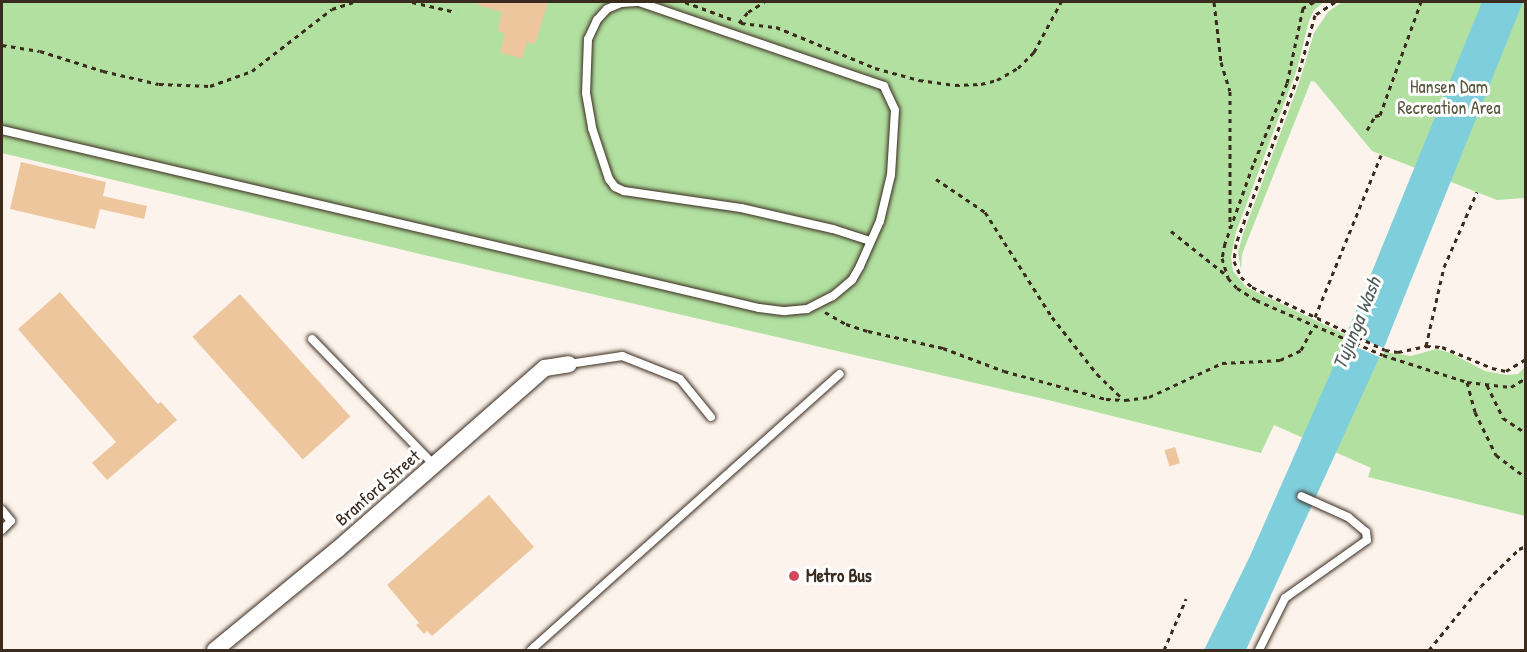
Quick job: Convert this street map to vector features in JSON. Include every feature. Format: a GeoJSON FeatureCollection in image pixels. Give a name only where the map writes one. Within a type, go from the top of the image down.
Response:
{"type":"FeatureCollection","features":[{"type":"Feature","properties":{"kind":"street","name":"Branford Street"},"geometry":{"type":"LineString","coordinates":[[215,651],[545,368],[569,364]]}},
{"type":"Feature","properties":{"kind":"lane"},"geometry":{"type":"LineString","coordinates":[[2,130],[759,308],[785,312],[807,309],[833,296],[852,280],[880,221],[891,175],[894,144],[895,110],[884,86],[638,2],[621,3],[607,9],[597,20],[588,39],[586,93],[592,128],[609,178],[615,187],[624,191],[741,208],[833,229],[870,241]]}},
{"type":"Feature","properties":{"kind":"lane"},"geometry":{"type":"LineString","coordinates":[[312,339],[434,465]]}},
{"type":"Feature","properties":{"kind":"lane"},"geometry":{"type":"LineString","coordinates":[[569,364],[622,356],[680,379],[711,417]]}},
{"type":"Feature","properties":{"kind":"lane"},"geometry":{"type":"LineString","coordinates":[[531,651],[840,374]]}},
{"type":"Feature","properties":{"kind":"lane"},"geometry":{"type":"LineString","coordinates":[[1259,651],[1285,598],[1367,540],[1366,532],[1348,517],[1301,496]]}},
{"type":"Feature","properties":{"kind":"lane"},"geometry":{"type":"LineString","coordinates":[[2,510],[11,521],[2,530]]}},
{"type":"Feature","properties":{"kind":"path"},"geometry":{"type":"LineString","coordinates":[[2,45],[40,51],[103,71],[159,84],[210,86],[252,71],[332,9],[353,2]]}},
{"type":"Feature","properties":{"kind":"path"},"geometry":{"type":"LineString","coordinates":[[412,2],[456,12]]}},
{"type":"Feature","properties":{"kind":"path"},"geometry":{"type":"LineString","coordinates":[[686,2],[741,23],[776,27],[875,68],[919,80],[955,85],[981,84],[997,80],[1018,68],[1034,52],[1047,32],[1061,2]]}},
{"type":"Feature","properties":{"kind":"path"},"geometry":{"type":"LineString","coordinates":[[741,23],[748,12],[764,2]]}},
{"type":"Feature","properties":{"kind":"path"},"geometry":{"type":"LineString","coordinates":[[1214,2],[1221,62],[1230,91],[1230,230]]}},
{"type":"Feature","properties":{"kind":"path"},"geometry":{"type":"LineString","coordinates":[[1228,278],[1222,258],[1230,230],[1253,165],[1287,83],[1303,8],[1314,2]]}},
{"type":"Feature","properties":{"kind":"path"},"geometry":{"type":"LineString","coordinates":[[1335,2],[1315,15],[1298,75],[1236,244],[1234,261],[1240,277],[1247,284],[1345,333],[1385,350],[1402,352],[1426,346],[1442,347],[1492,368],[1506,371],[1526,359]]}},
{"type":"Feature","properties":{"kind":"path"},"geometry":{"type":"LineString","coordinates":[[1367,130],[1375,116],[1380,115],[1421,2]]}},
{"type":"Feature","properties":{"kind":"path"},"geometry":{"type":"LineString","coordinates":[[1315,317],[1380,155]]}},
{"type":"Feature","properties":{"kind":"path"},"geometry":{"type":"LineString","coordinates":[[936,178],[985,212],[1052,317],[1097,374],[1125,400]]}},
{"type":"Feature","properties":{"kind":"path"},"geometry":{"type":"LineString","coordinates":[[1426,346],[1444,267],[1477,192]]}},
{"type":"Feature","properties":{"kind":"path"},"geometry":{"type":"LineString","coordinates":[[1171,231],[1210,259],[1237,288],[1256,300],[1383,355],[1467,382],[1511,387],[1526,378]]}},
{"type":"Feature","properties":{"kind":"path"},"geometry":{"type":"LineString","coordinates":[[815,305],[832,317],[868,331],[943,348],[1004,370],[1106,399],[1125,400],[1149,397],[1222,363],[1280,360],[1301,350],[1314,326]]}},
{"type":"Feature","properties":{"kind":"path"},"geometry":{"type":"LineString","coordinates":[[1334,334],[1345,333]]}},
{"type":"Feature","properties":{"kind":"path"},"geometry":{"type":"LineString","coordinates":[[1467,382],[1475,412],[1496,455],[1526,478]]}},
{"type":"Feature","properties":{"kind":"path"},"geometry":{"type":"LineString","coordinates":[[1486,384],[1503,418],[1526,433]]}},
{"type":"Feature","properties":{"kind":"path"},"geometry":{"type":"LineString","coordinates":[[1429,651],[1481,586],[1519,549],[1526,546]]}},
{"type":"Feature","properties":{"kind":"path"},"geometry":{"type":"LineString","coordinates":[[1164,651],[1186,599]]}},
{"type":"Feature","properties":{"kind":"green space"},"geometry":{"type":"Polygon","coordinates":[[[2,2],[1324,2],[1314,10],[1309,21],[1297,69],[1236,232],[1231,257],[1233,271],[1246,287],[1344,334],[1346,332],[1386,349],[1385,352],[1411,356],[1436,349],[1451,353],[1485,371],[1507,375],[1518,374],[1525,367],[1525,516],[1368,477],[1371,468],[1274,425],[1261,453],[1044,399],[420,254],[2,153],[2,2]]]}},
{"type":"Feature","properties":{"kind":"green space","name":"Hansen Dam Recreation Area"},"geometry":{"type":"Polygon","coordinates":[[[1342,2],[1525,2],[1525,198],[1497,200],[1372,151],[1315,82],[1311,81],[1242,254],[1241,270],[1238,252],[1243,234],[1299,83],[1314,33],[1328,12],[1342,2]]]}},
{"type":"Feature","properties":{"kind":"water","name":"Tujunga Wash"},"geometry":{"type":"Polygon","coordinates":[[[1482,2],[1523,2],[1385,345],[1246,650],[1204,650],[1250,556],[1331,372],[1482,2]]]}},
{"type":"Feature","properties":{"kind":"pier"},"geometry":{"type":"Polygon","coordinates":[[[1346,332],[1386,349],[1382,358],[1342,341],[1346,332]]]}},
{"type":"Feature","properties":{"kind":"building"},"geometry":{"type":"Polygon","coordinates":[[[478,2],[548,2],[535,44],[527,42],[522,59],[500,52],[505,34],[498,31],[502,12],[478,5],[478,2]]]}},
{"type":"Feature","properties":{"kind":"building"},"geometry":{"type":"Polygon","coordinates":[[[21,162],[106,182],[103,196],[147,206],[144,219],[100,209],[95,229],[10,209],[21,162]]]}},
{"type":"Feature","properties":{"kind":"building"},"geometry":{"type":"Polygon","coordinates":[[[60,292],[158,404],[161,402],[177,420],[107,480],[92,463],[116,442],[18,329],[60,292]]]}},
{"type":"Feature","properties":{"kind":"building"},"geometry":{"type":"Polygon","coordinates":[[[240,294],[350,417],[303,459],[192,337],[240,294]]]}},
{"type":"Feature","properties":{"kind":"building"},"geometry":{"type":"Polygon","coordinates":[[[1175,447],[1180,463],[1169,466],[1164,450],[1175,447]]]}},
{"type":"Feature","properties":{"kind":"building"},"geometry":{"type":"Polygon","coordinates":[[[489,495],[534,547],[432,636],[427,631],[424,634],[416,625],[419,623],[387,585],[489,495]]]}},
{"type":"Feature","properties":{"kind":"place","name":"Metro Bus"},"geometry":{"type":"Point","coordinates":[794,576]}}]}
